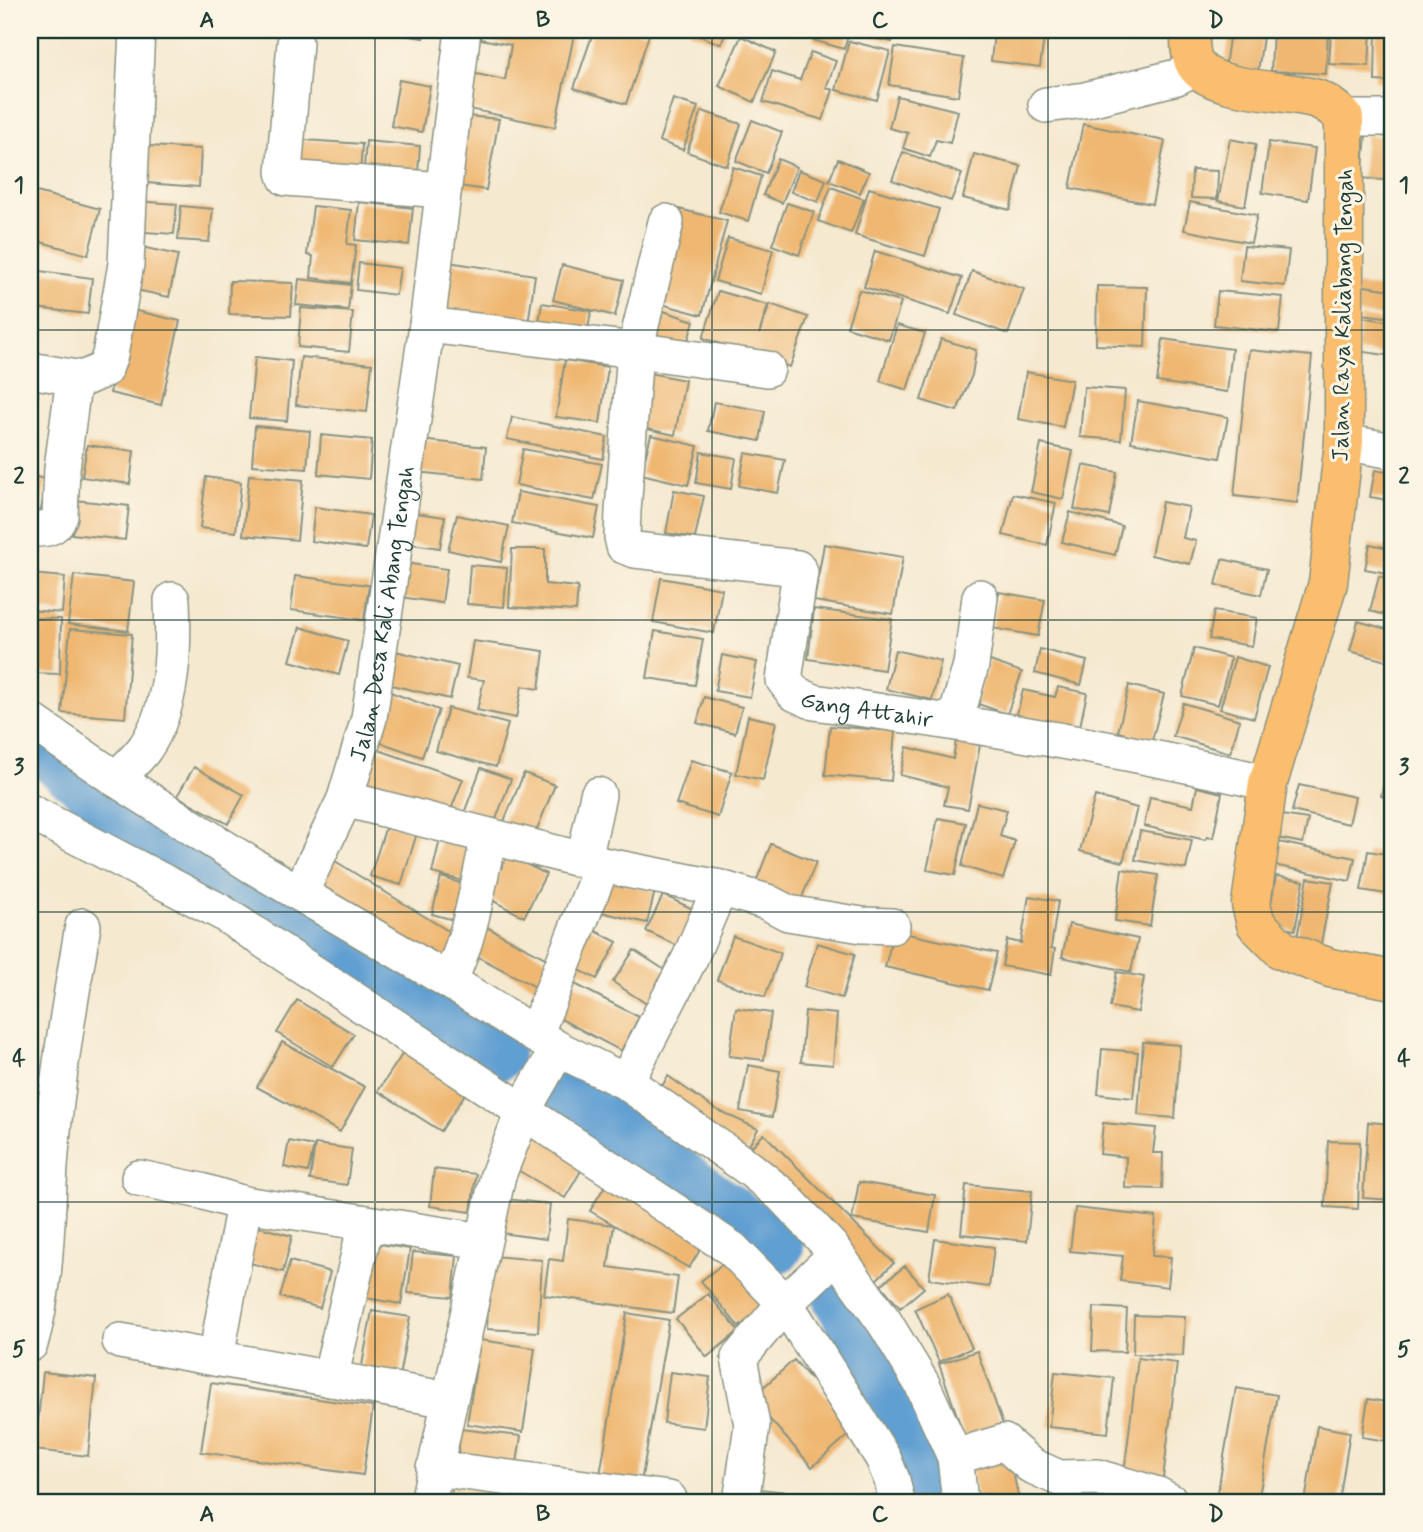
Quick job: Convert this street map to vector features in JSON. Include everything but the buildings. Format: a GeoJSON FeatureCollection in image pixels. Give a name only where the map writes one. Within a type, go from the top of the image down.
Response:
{"type":"FeatureCollection","features":[{"type":"Feature","properties":{"kind":"main road"},"geometry":{"type":"LineString","coordinates":[[1190,30],[1190,49],[1196,67],[1219,82],[1317,99],[1333,107],[1344,118]]}},
{"type":"Feature","properties":{"kind":"main road","name":"Jalan Raya Kaliabang Tengah"},"geometry":{"type":"LineString","coordinates":[[1344,118],[1344,442],[1328,583],[1268,783],[1251,904],[1256,924],[1282,950],[1330,968],[1393,980]]}},
{"type":"Feature","properties":{"kind":"street"},"geometry":{"type":"LineString","coordinates":[[30,370],[74,378],[92,376],[104,369],[110,355],[126,264],[137,30]]}},
{"type":"Feature","properties":{"kind":"street","name":"Jalan Desa Kali Abang Tengah"},"geometry":{"type":"LineString","coordinates":[[293,888],[345,799],[369,718],[427,325],[463,30]]}},
{"type":"Feature","properties":{"kind":"street"},"geometry":{"type":"LineString","coordinates":[[295,43],[284,172],[286,178],[443,190]]}},
{"type":"Feature","properties":{"kind":"street"},"geometry":{"type":"LineString","coordinates":[[1046,105],[1085,100],[1177,77],[1196,67]]}},
{"type":"Feature","properties":{"kind":"street"},"geometry":{"type":"LineString","coordinates":[[1344,118],[1393,118]]}},
{"type":"Feature","properties":{"kind":"street"},"geometry":{"type":"LineString","coordinates":[[635,350],[666,222]]}},
{"type":"Feature","properties":{"kind":"street"},"geometry":{"type":"LineString","coordinates":[[427,325],[767,369]]}},
{"type":"Feature","properties":{"kind":"street","name":"Gang Attahir"},"geometry":{"type":"LineString","coordinates":[[635,350],[622,512],[624,546],[635,550],[797,568],[800,572],[784,680],[793,693],[814,702],[955,722],[1161,758],[1268,783]]}},
{"type":"Feature","properties":{"kind":"street"},"geometry":{"type":"LineString","coordinates":[[30,529],[48,529],[60,516],[62,468],[74,378]]}},
{"type":"Feature","properties":{"kind":"street"},"geometry":{"type":"LineString","coordinates":[[1344,442],[1393,451]]}},
{"type":"Feature","properties":{"kind":"street"},"geometry":{"type":"LineString","coordinates":[[955,722],[971,665],[980,597]]}},
{"type":"Feature","properties":{"kind":"street"},"geometry":{"type":"LineString","coordinates":[[116,779],[145,749],[164,705],[174,644],[172,600]]}},
{"type":"Feature","properties":{"kind":"street"},"geometry":{"type":"LineString","coordinates":[[30,720],[116,779],[253,866],[449,981],[546,1051],[626,1082],[750,1169],[782,1195],[831,1247],[832,1259],[885,1323],[922,1384],[955,1457],[960,1502]]}},
{"type":"Feature","properties":{"kind":"street"},"geometry":{"type":"LineString","coordinates":[[428,1502],[501,1167],[546,1051],[593,862],[598,795]]}},
{"type":"Feature","properties":{"kind":"street"},"geometry":{"type":"LineString","coordinates":[[345,799],[593,862],[720,888],[767,902],[788,914],[862,925],[892,926]]}},
{"type":"Feature","properties":{"kind":"street"},"geometry":{"type":"LineString","coordinates":[[30,812],[220,912],[525,1109],[732,1249],[792,1298],[883,1458],[892,1479],[897,1502]]}},
{"type":"Feature","properties":{"kind":"street"},"geometry":{"type":"LineString","coordinates":[[449,981],[458,963],[466,934],[489,836]]}},
{"type":"Feature","properties":{"kind":"street"},"geometry":{"type":"LineString","coordinates":[[626,1082],[690,958],[720,888]]}},
{"type":"Feature","properties":{"kind":"street"},"geometry":{"type":"LineString","coordinates":[[30,1344],[61,1055],[83,926]]}},
{"type":"Feature","properties":{"kind":"street"},"geometry":{"type":"LineString","coordinates":[[139,1178],[201,1191],[244,1205],[483,1241]]}},
{"type":"Feature","properties":{"kind":"street"},"geometry":{"type":"LineString","coordinates":[[216,1358],[244,1205]]}},
{"type":"Feature","properties":{"kind":"street"},"geometry":{"type":"LineString","coordinates":[[331,1379],[366,1223]]}},
{"type":"Feature","properties":{"kind":"street"},"geometry":{"type":"LineString","coordinates":[[741,1502],[752,1424],[739,1358],[792,1298],[832,1259]]}},
{"type":"Feature","properties":{"kind":"street"},"geometry":{"type":"LineString","coordinates":[[120,1341],[449,1400]]}},
{"type":"Feature","properties":{"kind":"street"},"geometry":{"type":"LineString","coordinates":[[955,1457],[1004,1442],[1030,1465],[1059,1478],[1097,1477],[1158,1495],[1171,1502]]}},
{"type":"Feature","properties":{"kind":"street"},"geometry":{"type":"LineString","coordinates":[[870,1467],[879,1502]]}},
{"type":"Feature","properties":{"kind":"street"},"geometry":{"type":"LineString","coordinates":[[434,1468],[669,1499]]}},
{"type":"Feature","properties":{"kind":"waterway"},"geometry":{"type":"LineString","coordinates":[[30,739],[134,822],[497,1054]]}},
{"type":"Feature","properties":{"kind":"waterway"},"geometry":{"type":"LineString","coordinates":[[560,1089],[777,1246]]}},
{"type":"Feature","properties":{"kind":"waterway"},"geometry":{"type":"LineString","coordinates":[[839,1297],[921,1443],[929,1502]]}}]}
